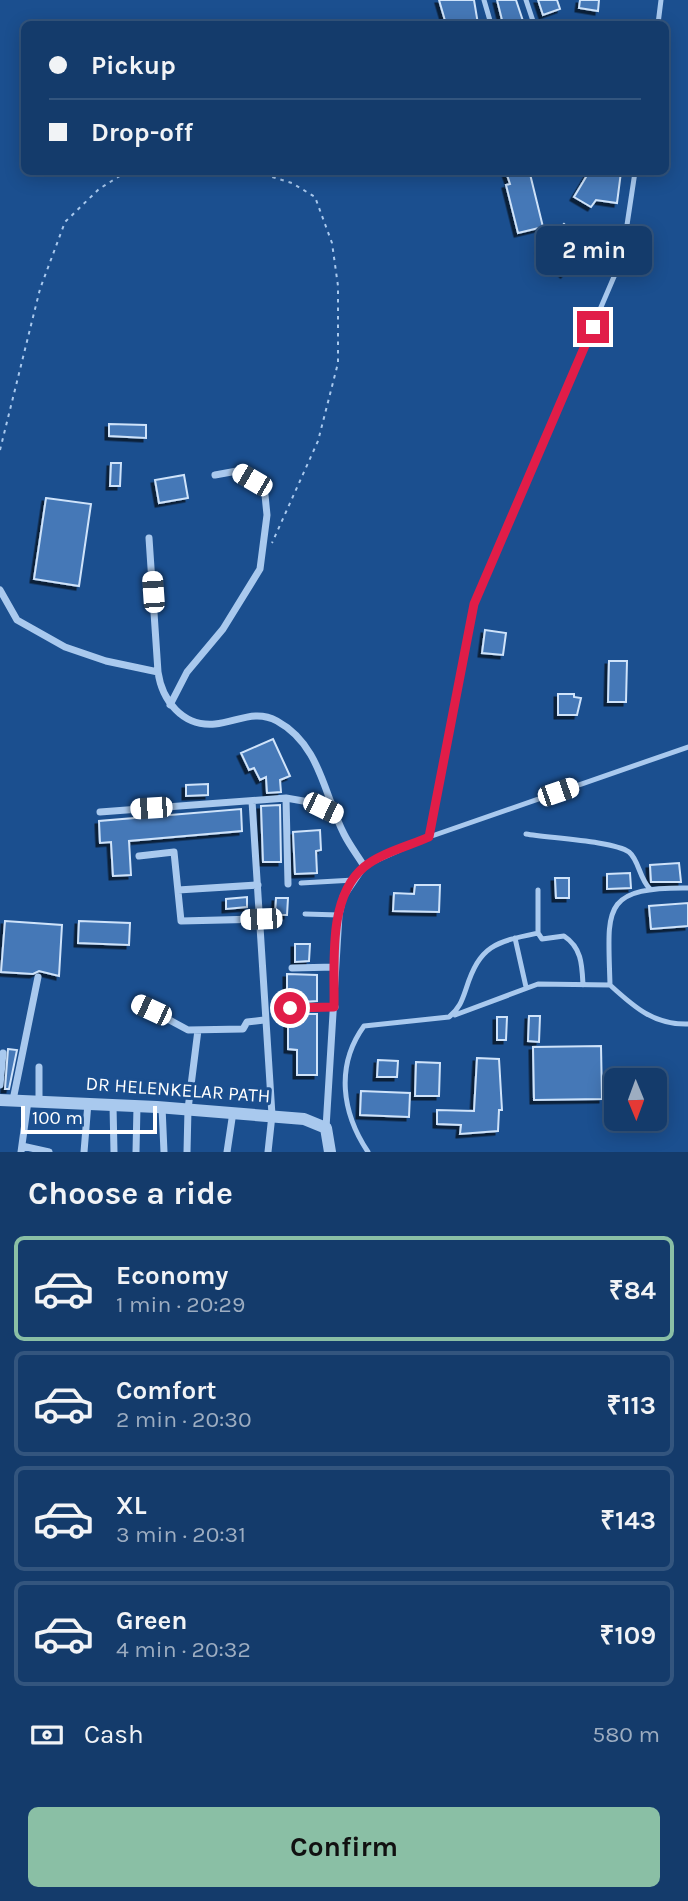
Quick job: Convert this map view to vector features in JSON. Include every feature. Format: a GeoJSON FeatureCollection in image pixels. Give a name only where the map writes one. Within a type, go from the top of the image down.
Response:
{"type":"FeatureCollection","features":[{"type":"Feature","properties":{"kind":"street"},"geometry":{"type":"LineString","coordinates":[[170,705],[187,672],[223,629],[260,569],[267,515],[265,495],[252,480],[237,471],[215,475]]}},
{"type":"Feature","properties":{"kind":"street"},"geometry":{"type":"LineString","coordinates":[[149,538],[158,672],[160,687],[170,705],[182,716],[202,723],[214,724],[250,715],[268,716],[281,723],[309,752],[343,833],[364,866],[342,897],[339,915],[326,1128],[330,1152]]}},
{"type":"Feature","properties":{"kind":"street"},"geometry":{"type":"LineString","coordinates":[[0,590],[17,620],[65,647],[106,661],[158,672]]}},
{"type":"Feature","properties":{"kind":"street"},"geometry":{"type":"LineString","coordinates":[[100,812],[286,798],[309,802],[338,816]]}},
{"type":"Feature","properties":{"kind":"street"},"geometry":{"type":"LineString","coordinates":[[286,798],[288,884]]}},
{"type":"Feature","properties":{"kind":"street"},"geometry":{"type":"LineString","coordinates":[[252,801],[272,1115],[268,1152]]}},
{"type":"Feature","properties":{"kind":"street"},"geometry":{"type":"LineString","coordinates":[[139,856],[174,852],[181,921],[261,919]]}},
{"type":"Feature","properties":{"kind":"street"},"geometry":{"type":"LineString","coordinates":[[178,890],[258,885]]}},
{"type":"Feature","properties":{"kind":"street"},"geometry":{"type":"LineString","coordinates":[[292,968],[335,967]]}},
{"type":"Feature","properties":{"kind":"street"},"geometry":{"type":"LineString","coordinates":[[7,1100],[38,977]]}},
{"type":"Feature","properties":{"kind":"street"},"geometry":{"type":"LineString","coordinates":[[138,1003],[182,1028],[243,1029],[247,1023],[264,1020]]}},
{"type":"Feature","properties":{"kind":"street"},"geometry":{"type":"LineString","coordinates":[[290,1008],[334,1007]]}},
{"type":"Feature","properties":{"kind":"street"},"geometry":{"type":"LineString","coordinates":[[187,1152],[188,1109],[198,1030]]}},
{"type":"Feature","properties":{"kind":"street"},"geometry":{"type":"LineString","coordinates":[[0,1085],[3,1053]]}},
{"type":"Feature","properties":{"kind":"street"},"geometry":{"type":"LineString","coordinates":[[39,1067],[22,1149],[49,1152]]}},
{"type":"Feature","properties":{"kind":"street","name":"DR HELENKELAR PATH"},"geometry":{"type":"LineString","coordinates":[[7,1100],[272,1115],[304,1119],[326,1128]]}},
{"type":"Feature","properties":{"kind":"street"},"geometry":{"type":"LineString","coordinates":[[84,1152],[88,1103]]}},
{"type":"Feature","properties":{"kind":"street"},"geometry":{"type":"LineString","coordinates":[[113,1105],[114,1152]]}},
{"type":"Feature","properties":{"kind":"street"},"geometry":{"type":"LineString","coordinates":[[136,1106],[136,1152]]}},
{"type":"Feature","properties":{"kind":"street"},"geometry":{"type":"LineString","coordinates":[[162,1107],[164,1152]]}},
{"type":"Feature","properties":{"kind":"street"},"geometry":{"type":"LineString","coordinates":[[227,1152],[233,1112]]}},
{"type":"Feature","properties":{"kind":"lane"},"geometry":{"type":"LineString","coordinates":[[484,0],[490,21]]}},
{"type":"Feature","properties":{"kind":"lane"},"geometry":{"type":"LineString","coordinates":[[526,0],[533,21]]}},
{"type":"Feature","properties":{"kind":"lane"},"geometry":{"type":"LineString","coordinates":[[658,21],[661,0]]}},
{"type":"Feature","properties":{"kind":"lane"},"geometry":{"type":"LineString","coordinates":[[429,837],[474,604],[622,258],[635,175]]}},
{"type":"Feature","properties":{"kind":"lane"},"geometry":{"type":"LineString","coordinates":[[364,866],[429,837],[688,747]]}},
{"type":"Feature","properties":{"kind":"lane"},"geometry":{"type":"LineString","coordinates":[[526,834],[614,847],[629,852],[638,865],[640,879],[650,888]]}},
{"type":"Feature","properties":{"kind":"lane"},"geometry":{"type":"LineString","coordinates":[[301,883],[354,880]]}},
{"type":"Feature","properties":{"kind":"lane"},"geometry":{"type":"LineString","coordinates":[[610,985],[611,911],[618,900],[632,892],[650,888],[688,888]]}},
{"type":"Feature","properties":{"kind":"lane"},"geometry":{"type":"LineString","coordinates":[[538,890],[538,933],[542,939],[564,936],[575,944],[582,966],[583,985]]}},
{"type":"Feature","properties":{"kind":"lane"},"geometry":{"type":"LineString","coordinates":[[305,914],[339,915]]}},
{"type":"Feature","properties":{"kind":"lane"},"geometry":{"type":"LineString","coordinates":[[449,1017],[461,1003],[478,958],[491,947],[538,933]]}},
{"type":"Feature","properties":{"kind":"lane"},"geometry":{"type":"LineString","coordinates":[[516,938],[526,987]]}},
{"type":"Feature","properties":{"kind":"lane"},"geometry":{"type":"LineString","coordinates":[[368,1152],[353,1129],[345,1099],[346,1066],[353,1041],[364,1026],[449,1017],[538,984],[610,985],[648,1017],[663,1023],[688,1024]]}},
{"type":"Feature","properties":{"kind":"path"},"geometry":{"type":"LineString","coordinates":[[0,450],[40,289],[65,222],[99,189],[121,175]]}},
{"type":"Feature","properties":{"kind":"path"},"geometry":{"type":"LineString","coordinates":[[267,175],[292,183],[316,197],[332,243],[338,286],[338,363],[318,441],[271,547]]}},
{"type":"Feature","properties":{"kind":"building"},"geometry":{"type":"Polygon","coordinates":[[[439,0],[474,0],[478,21],[445,21],[439,0]]]}},
{"type":"Feature","properties":{"kind":"building"},"geometry":{"type":"Polygon","coordinates":[[[497,0],[516,0],[523,21],[502,21],[497,0]]]}},
{"type":"Feature","properties":{"kind":"building"},"geometry":{"type":"Polygon","coordinates":[[[538,0],[557,0],[560,9],[543,15],[538,0]]]}},
{"type":"Feature","properties":{"kind":"building"},"geometry":{"type":"Polygon","coordinates":[[[580,0],[599,0],[598,11],[579,8],[580,0]]]}},
{"type":"Feature","properties":{"kind":"building"},"geometry":{"type":"Polygon","coordinates":[[[507,175],[530,175],[543,227],[518,233],[506,185],[510,184],[507,175]]]}},
{"type":"Feature","properties":{"kind":"building"},"geometry":{"type":"Polygon","coordinates":[[[587,175],[621,175],[617,203],[596,200],[591,207],[574,197],[587,175]]]}},
{"type":"Feature","properties":{"kind":"building"},"geometry":{"type":"Polygon","coordinates":[[[564,224],[584,242],[581,246],[586,251],[564,274],[539,250],[564,224]]]}},
{"type":"Feature","properties":{"kind":"building"},"geometry":{"type":"Polygon","coordinates":[[[109,424],[146,425],[146,438],[109,436],[109,424]]]}},
{"type":"Feature","properties":{"kind":"building"},"geometry":{"type":"Polygon","coordinates":[[[111,463],[121,463],[120,486],[110,486],[111,463]]]}},
{"type":"Feature","properties":{"kind":"building"},"geometry":{"type":"Polygon","coordinates":[[[184,475],[188,498],[159,503],[155,480],[184,475]]]}},
{"type":"Feature","properties":{"kind":"building"},"geometry":{"type":"Polygon","coordinates":[[[46,498],[91,504],[79,586],[34,579],[46,498]]]}},
{"type":"Feature","properties":{"kind":"building"},"geometry":{"type":"Polygon","coordinates":[[[485,630],[506,633],[503,655],[482,653],[485,630]]]}},
{"type":"Feature","properties":{"kind":"building"},"geometry":{"type":"Polygon","coordinates":[[[609,661],[627,661],[626,702],[608,702],[609,661]]]}},
{"type":"Feature","properties":{"kind":"building"},"geometry":{"type":"Polygon","coordinates":[[[558,694],[574,694],[574,697],[581,698],[577,715],[558,715],[558,694]]]}},
{"type":"Feature","properties":{"kind":"building"},"geometry":{"type":"Polygon","coordinates":[[[273,739],[290,776],[280,780],[281,792],[267,793],[266,777],[260,780],[254,768],[249,770],[241,753],[273,739]]]}},
{"type":"Feature","properties":{"kind":"building"},"geometry":{"type":"Polygon","coordinates":[[[208,784],[208,795],[186,796],[186,785],[208,784]]]}},
{"type":"Feature","properties":{"kind":"building"},"geometry":{"type":"Polygon","coordinates":[[[280,805],[281,862],[263,862],[261,806],[280,805]]]}},
{"type":"Feature","properties":{"kind":"building"},"geometry":{"type":"Polygon","coordinates":[[[241,809],[242,831],[129,841],[131,875],[113,876],[111,842],[100,843],[99,821],[241,809]]]}},
{"type":"Feature","properties":{"kind":"building"},"geometry":{"type":"Polygon","coordinates":[[[320,830],[321,850],[316,851],[317,873],[295,874],[293,832],[320,830]]]}},
{"type":"Feature","properties":{"kind":"building"},"geometry":{"type":"Polygon","coordinates":[[[679,863],[681,882],[651,882],[650,865],[679,863]]]}},
{"type":"Feature","properties":{"kind":"building"},"geometry":{"type":"Polygon","coordinates":[[[630,873],[631,888],[607,889],[607,874],[630,873]]]}},
{"type":"Feature","properties":{"kind":"building"},"geometry":{"type":"Polygon","coordinates":[[[555,878],[569,878],[569,898],[556,898],[555,878]]]}},
{"type":"Feature","properties":{"kind":"building"},"geometry":{"type":"Polygon","coordinates":[[[415,885],[440,885],[439,912],[393,911],[394,893],[414,894],[415,885]]]}},
{"type":"Feature","properties":{"kind":"building"},"geometry":{"type":"Polygon","coordinates":[[[247,897],[247,907],[226,909],[226,899],[247,897]]]}},
{"type":"Feature","properties":{"kind":"building"},"geometry":{"type":"Polygon","coordinates":[[[276,898],[288,898],[287,915],[275,915],[276,898]]]}},
{"type":"Feature","properties":{"kind":"building"},"geometry":{"type":"Polygon","coordinates":[[[688,903],[688,926],[651,929],[649,906],[688,903]]]}},
{"type":"Feature","properties":{"kind":"building"},"geometry":{"type":"Polygon","coordinates":[[[5,921],[62,925],[59,976],[39,971],[33,974],[1,972],[5,921]]]}},
{"type":"Feature","properties":{"kind":"building"},"geometry":{"type":"Polygon","coordinates":[[[79,921],[130,923],[129,945],[78,943],[79,921]]]}},
{"type":"Feature","properties":{"kind":"building"},"geometry":{"type":"Polygon","coordinates":[[[295,944],[310,944],[309,961],[295,962],[295,944]]]}},
{"type":"Feature","properties":{"kind":"building"},"geometry":{"type":"Polygon","coordinates":[[[287,974],[317,975],[317,1001],[287,1003],[287,974]]]}},
{"type":"Feature","properties":{"kind":"building"},"geometry":{"type":"Polygon","coordinates":[[[288,1014],[317,1014],[317,1075],[297,1075],[297,1050],[288,1049],[288,1014]]]}},
{"type":"Feature","properties":{"kind":"building"},"geometry":{"type":"Polygon","coordinates":[[[529,1016],[540,1016],[539,1042],[528,1041],[529,1016]]]}},
{"type":"Feature","properties":{"kind":"building"},"geometry":{"type":"Polygon","coordinates":[[[497,1017],[507,1017],[506,1040],[497,1040],[497,1017]]]}},
{"type":"Feature","properties":{"kind":"building"},"geometry":{"type":"Polygon","coordinates":[[[601,1046],[602,1099],[534,1100],[533,1047],[601,1046]]]}},
{"type":"Feature","properties":{"kind":"building"},"geometry":{"type":"Polygon","coordinates":[[[8,1049],[17,1050],[9,1089],[5,1089],[8,1049]]]}},
{"type":"Feature","properties":{"kind":"building"},"geometry":{"type":"Polygon","coordinates":[[[477,1058],[499,1059],[502,1110],[499,1110],[498,1131],[460,1134],[461,1125],[437,1124],[437,1110],[474,1111],[477,1058]]]}},
{"type":"Feature","properties":{"kind":"building"},"geometry":{"type":"Polygon","coordinates":[[[378,1060],[398,1061],[397,1077],[377,1077],[378,1060]]]}},
{"type":"Feature","properties":{"kind":"building"},"geometry":{"type":"Polygon","coordinates":[[[416,1062],[440,1063],[439,1096],[415,1096],[416,1062]]]}},
{"type":"Feature","properties":{"kind":"building"},"geometry":{"type":"Polygon","coordinates":[[[361,1091],[410,1093],[409,1117],[360,1115],[361,1091]]]}},
{"type":"Feature","properties":{"kind":"route"},"geometry":{"type":"LineString","coordinates":[[290,1008],[334,1007],[335,963],[342,897],[364,866],[429,837],[474,604],[593,327]]}}]}
